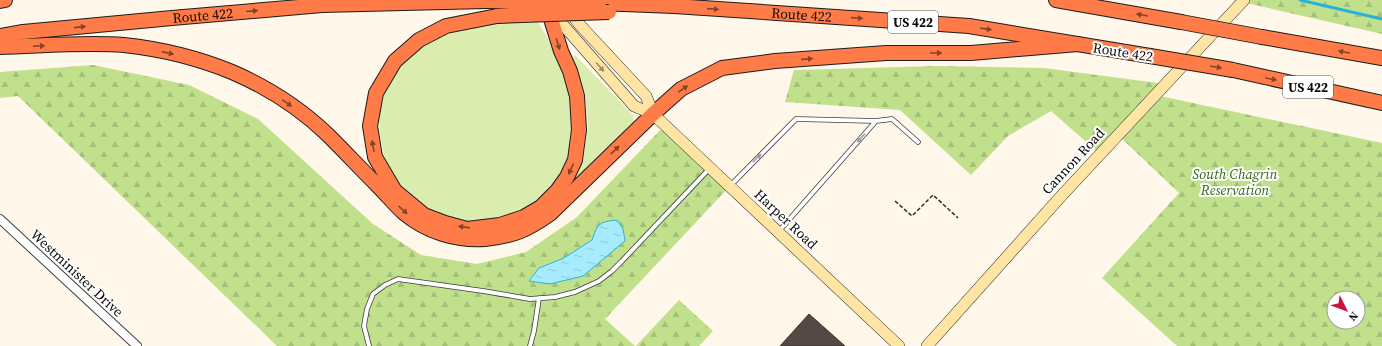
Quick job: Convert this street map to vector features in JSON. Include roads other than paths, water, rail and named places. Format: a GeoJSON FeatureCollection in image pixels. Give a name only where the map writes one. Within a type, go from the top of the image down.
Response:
{"type":"FeatureCollection","features":[{"type":"Feature","properties":{"kind":"highway"},"geometry":{"type":"LineString","coordinates":[[0,1],[5,0]]}},
{"type":"Feature","properties":{"kind":"highway"},"geometry":{"type":"LineString","coordinates":[[1056,0],[1382,58]]}},
{"type":"Feature","properties":{"kind":"highway","name":"Route 422"},"geometry":{"type":"LineString","coordinates":[[0,36],[23,32],[322,5],[486,1],[604,8],[674,6],[969,26],[1233,70],[1382,103]]}},
{"type":"Feature","properties":{"kind":"highway"},"geometry":{"type":"LineString","coordinates":[[544,3],[561,51],[570,71],[577,96],[580,130],[575,160],[564,182],[557,192],[542,207],[524,217],[500,225],[467,229],[424,215],[395,191],[375,157],[370,126],[376,93],[395,61],[419,40],[446,26],[497,16],[604,8]]}},
{"type":"Feature","properties":{"kind":"highway"},"geometry":{"type":"LineString","coordinates":[[0,47],[93,44],[123,45],[152,49],[196,59],[234,73],[274,94],[303,114],[327,134],[405,213],[431,230],[451,237],[472,240],[516,234],[533,226],[550,214],[653,114],[681,89],[722,68],[775,61],[886,53],[971,53],[1078,44]]}},
{"type":"Feature","properties":{"kind":"street","name":"Harper Road"},"geometry":{"type":"LineString","coordinates":[[560,0],[579,24],[646,96],[653,114]]}},
{"type":"Feature","properties":{"kind":"street","name":"Cannon Road"},"geometry":{"type":"LineString","coordinates":[[927,346],[1064,192],[1244,0]]}},
{"type":"Feature","properties":{"kind":"street","name":"Harper Road"},"geometry":{"type":"LineString","coordinates":[[544,3],[634,106],[653,114],[899,346]]}},
{"type":"Feature","properties":{"kind":"street","name":"Westminister Drive"},"geometry":{"type":"LineString","coordinates":[[0,219],[137,346]]}},
{"type":"Feature","properties":{"kind":"lane"},"geometry":{"type":"LineString","coordinates":[[730,186],[796,119],[876,121],[892,119],[918,142]]}},
{"type":"Feature","properties":{"kind":"lane"},"geometry":{"type":"LineString","coordinates":[[778,232],[876,121]]}},
{"type":"Feature","properties":{"kind":"lane"},"geometry":{"type":"LineString","coordinates":[[369,346],[364,326],[367,308],[373,294],[385,285],[398,279],[530,299],[554,297],[575,292],[599,281],[612,271],[710,168]]}},
{"type":"Feature","properties":{"kind":"lane"},"geometry":{"type":"LineString","coordinates":[[530,346],[539,298]]}},
{"type":"Feature","properties":{"kind":"water"},"geometry":{"type":"Polygon","coordinates":[[[617,220],[623,229],[625,241],[583,276],[550,284],[529,281],[539,268],[564,258],[592,240],[600,224],[617,220]]]}},
{"type":"Feature","properties":{"kind":"waterway"},"geometry":{"type":"LineString","coordinates":[[1300,0],[1382,19]]}},
{"type":"Feature","properties":{"kind":"park label","name":"South Chagrin Reservation"},"geometry":{"type":"Point","coordinates":[1235,182]}}]}
